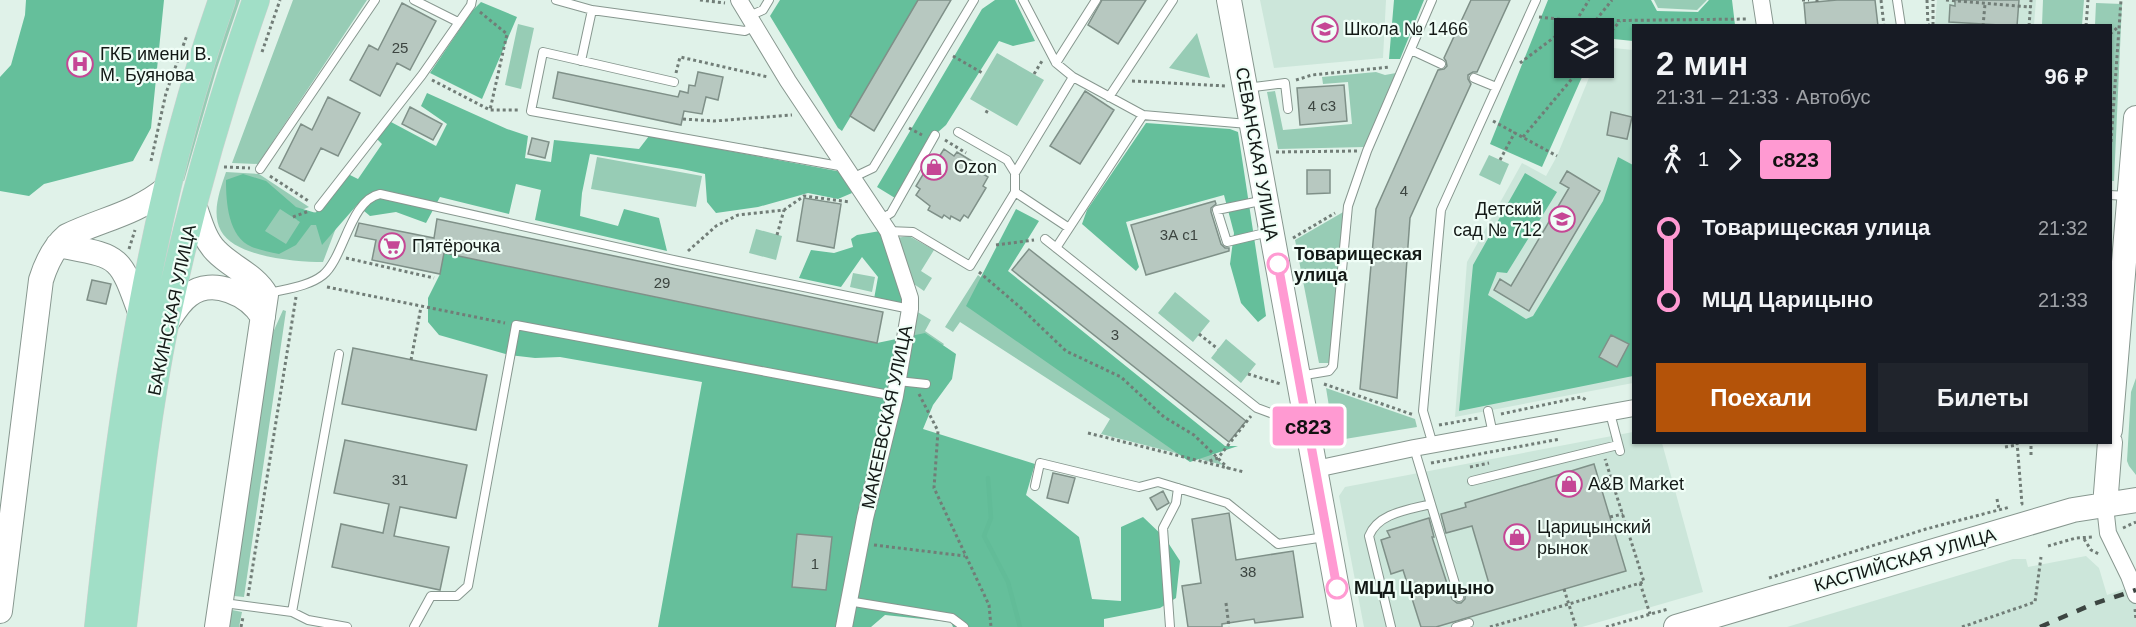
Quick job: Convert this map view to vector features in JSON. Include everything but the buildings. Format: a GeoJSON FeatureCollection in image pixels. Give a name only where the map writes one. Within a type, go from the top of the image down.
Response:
{"type":"FeatureCollection","features":[{"type":"Feature","properties":{"kind":"main road","name":"БАКИНСКАЯ УЛИЦА"},"geometry":{"type":"LineString","coordinates":[[98,627],[112,492],[140,312],[186,115],[222,0]]}},
{"type":"Feature","properties":{"kind":"main road","name":"БАКИНСКАЯ УЛИЦА"},"geometry":{"type":"LineString","coordinates":[[123,627],[147,434],[165,325],[194,205],[256,0]]}},
{"type":"Feature","properties":{"kind":"main road","name":"СЕВАНСКАЯ УЛИЦА"},"geometry":{"type":"LineString","coordinates":[[1229,0],[1236,87],[1252,124],[1265,200],[1282,235],[1293,381],[1307,420],[1342,627]]}},
{"type":"Feature","properties":{"kind":"main road"},"geometry":{"type":"LineString","coordinates":[[2112,416],[2120,361],[2122,284],[2120,196],[2127,145],[2136,118]]}},
{"type":"Feature","properties":{"kind":"main road"},"geometry":{"type":"LineString","coordinates":[[0,611],[44,269],[58,245],[72,234],[136,209],[152,201],[168,188]]}},
{"type":"Feature","properties":{"kind":"main road"},"geometry":{"type":"LineString","coordinates":[[194,205],[208,240],[215,250],[256,282],[264,306],[217,627]]}},
{"type":"Feature","properties":{"kind":"main road"},"geometry":{"type":"LineString","coordinates":[[58,245],[102,254],[118,263],[127,276],[140,312]]}},
{"type":"Feature","properties":{"kind":"main road"},"geometry":{"type":"LineString","coordinates":[[2122,284],[2136,312]]}},
{"type":"Feature","properties":{"kind":"main road"},"geometry":{"type":"LineString","coordinates":[[165,325],[191,293],[214,288],[226,290],[249,300],[257,307],[264,306]]}},
{"type":"Feature","properties":{"kind":"main road"},"geometry":{"type":"LineString","coordinates":[[2105,506],[2110,444]]}},
{"type":"Feature","properties":{"kind":"main road","name":"КАСПИЙСКАЯ УЛИЦА"},"geometry":{"type":"LineString","coordinates":[[1674,617],[2073,510],[2136,500]]}},
{"type":"Feature","properties":{"kind":"street"},"geometry":{"type":"LineString","coordinates":[[1759,22],[1761,0]]}},
{"type":"Feature","properties":{"kind":"street","name":"МАКЕЕВСКАЯ УЛИЦА"},"geometry":{"type":"LineString","coordinates":[[746,12],[809,114],[884,226],[914,302],[896,388],[860,517],[860,544],[848,575],[849,601],[844,627]]}},
{"type":"Feature","properties":{"kind":"street"},"geometry":{"type":"LineString","coordinates":[[1316,468],[1632,408]]}},
{"type":"Feature","properties":{"kind":"street"},"geometry":{"type":"LineString","coordinates":[[2105,506],[2108,533],[2136,595]]}},
{"type":"Feature","properties":{"kind":"lane"},"geometry":{"type":"LineString","coordinates":[[260,169],[375,0]]}},
{"type":"Feature","properties":{"kind":"lane"},"geometry":{"type":"LineString","coordinates":[[414,0],[458,22]]}},
{"type":"Feature","properties":{"kind":"lane"},"geometry":{"type":"LineString","coordinates":[[556,0],[592,10],[745,31],[746,12],[763,10],[768,0]]}},
{"type":"Feature","properties":{"kind":"lane"},"geometry":{"type":"LineString","coordinates":[[674,82],[543,52],[531,111],[848,173],[873,168],[974,0]]}},
{"type":"Feature","properties":{"kind":"lane"},"geometry":{"type":"LineString","coordinates":[[1023,0],[1043,31],[1056,63],[1073,77],[1143,116],[1252,124]]}},
{"type":"Feature","properties":{"kind":"lane"},"geometry":{"type":"LineString","coordinates":[[1056,63],[1096,0]]}},
{"type":"Feature","properties":{"kind":"lane"},"geometry":{"type":"LineString","coordinates":[[1109,97],[1173,0]]}},
{"type":"Feature","properties":{"kind":"lane"},"geometry":{"type":"LineString","coordinates":[[1293,381],[1329,371],[1333,366],[1348,206],[1368,151],[1432,0]]}},
{"type":"Feature","properties":{"kind":"lane"},"geometry":{"type":"LineString","coordinates":[[1433,445],[1423,411],[1441,210],[1536,0]]}},
{"type":"Feature","properties":{"kind":"lane"},"geometry":{"type":"LineString","coordinates":[[1898,0],[1901,24]]}},
{"type":"Feature","properties":{"kind":"lane"},"geometry":{"type":"LineString","coordinates":[[319,207],[422,75],[472,2]]}},
{"type":"Feature","properties":{"kind":"lane"},"geometry":{"type":"LineString","coordinates":[[581,61],[592,10]]}},
{"type":"Feature","properties":{"kind":"lane"},"geometry":{"type":"LineString","coordinates":[[1411,50],[1441,64]]}},
{"type":"Feature","properties":{"kind":"lane"},"geometry":{"type":"LineString","coordinates":[[933,138],[884,226],[913,232],[970,266],[1015,192],[1015,173],[1073,77]]}},
{"type":"Feature","properties":{"kind":"lane"},"geometry":{"type":"LineString","coordinates":[[1474,78],[1498,83]]}},
{"type":"Feature","properties":{"kind":"lane"},"geometry":{"type":"LineString","coordinates":[[1236,87],[1285,83],[1288,109]]}},
{"type":"Feature","properties":{"kind":"lane"},"geometry":{"type":"LineString","coordinates":[[1056,248],[1143,116]]}},
{"type":"Feature","properties":{"kind":"lane"},"geometry":{"type":"LineString","coordinates":[[958,132],[1007,160],[1015,173]]}},
{"type":"Feature","properties":{"kind":"lane"},"geometry":{"type":"LineString","coordinates":[[1015,192],[1069,228]]}},
{"type":"Feature","properties":{"kind":"lane"},"geometry":{"type":"LineString","coordinates":[[264,306],[298,285],[310,283],[323,275],[331,266],[353,219],[374,195],[380,194],[678,261],[914,302]]}},
{"type":"Feature","properties":{"kind":"lane"},"geometry":{"type":"LineString","coordinates":[[1265,200],[1217,210],[1227,242],[1282,235]]}},
{"type":"Feature","properties":{"kind":"lane"},"geometry":{"type":"LineString","coordinates":[[1045,239],[1257,408],[1292,421],[1307,420]]}},
{"type":"Feature","properties":{"kind":"lane"},"geometry":{"type":"LineString","coordinates":[[414,627],[431,596],[457,596],[468,585],[516,325],[896,388],[926,384]]}},
{"type":"Feature","properties":{"kind":"lane"},"geometry":{"type":"LineString","coordinates":[[292,612],[339,354]]}},
{"type":"Feature","properties":{"kind":"lane"},"geometry":{"type":"LineString","coordinates":[[1472,481],[1602,449],[1619,448],[1610,413]]}},
{"type":"Feature","properties":{"kind":"lane"},"geometry":{"type":"LineString","coordinates":[[1489,414],[1493,434]]}},
{"type":"Feature","properties":{"kind":"lane"},"geometry":{"type":"LineString","coordinates":[[1414,448],[1459,597]]}},
{"type":"Feature","properties":{"kind":"lane"},"geometry":{"type":"LineString","coordinates":[[1035,486],[1040,463],[1139,487],[1158,482],[1227,503],[1278,544],[1328,537]]}},
{"type":"Feature","properties":{"kind":"lane"},"geometry":{"type":"LineString","coordinates":[[1170,627],[1163,528],[1176,503],[1178,488]]}},
{"type":"Feature","properties":{"kind":"lane"},"geometry":{"type":"LineString","coordinates":[[1390,627],[1368,536],[1373,525],[1383,518],[1431,504]]}},
{"type":"Feature","properties":{"kind":"lane"},"geometry":{"type":"LineString","coordinates":[[849,601],[952,618],[964,627]]}},
{"type":"Feature","properties":{"kind":"lane"},"geometry":{"type":"LineString","coordinates":[[220,602],[292,612],[308,624],[347,627]]}},
{"type":"Feature","properties":{"kind":"lane"},"geometry":{"type":"LineString","coordinates":[[1456,627],[1469,622]]}},
{"type":"Feature","properties":{"kind":"path"},"geometry":{"type":"LineString","coordinates":[[700,0],[746,12]]}},
{"type":"Feature","properties":{"kind":"path"},"geometry":{"type":"LineString","coordinates":[[1578,18],[1588,0]]}},
{"type":"Feature","properties":{"kind":"path"},"geometry":{"type":"LineString","coordinates":[[1597,18],[1612,0]]}},
{"type":"Feature","properties":{"kind":"path"},"geometry":{"type":"LineString","coordinates":[[1802,0],[1809,0]]}},
{"type":"Feature","properties":{"kind":"path"},"geometry":{"type":"LineString","coordinates":[[1881,0],[1884,24]]}},
{"type":"Feature","properties":{"kind":"path"},"geometry":{"type":"LineString","coordinates":[[1927,0],[1928,24]]}},
{"type":"Feature","properties":{"kind":"path"},"geometry":{"type":"LineString","coordinates":[[1933,0],[1933,24]]}},
{"type":"Feature","properties":{"kind":"path"},"geometry":{"type":"LineString","coordinates":[[1946,0],[2031,8]]}},
{"type":"Feature","properties":{"kind":"path"},"geometry":{"type":"LineString","coordinates":[[2029,24],[2031,0]]}},
{"type":"Feature","properties":{"kind":"path"},"geometry":{"type":"LineString","coordinates":[[2086,24],[2088,0]]}},
{"type":"Feature","properties":{"kind":"path"},"geometry":{"type":"LineString","coordinates":[[2121,0],[2113,88],[2127,145]]}},
{"type":"Feature","properties":{"kind":"path"},"geometry":{"type":"LineString","coordinates":[[472,2],[507,34],[490,110]]}},
{"type":"Feature","properties":{"kind":"path"},"geometry":{"type":"LineString","coordinates":[[1983,24],[1985,3]]}},
{"type":"Feature","properties":{"kind":"path"},"geometry":{"type":"LineString","coordinates":[[1528,16],[1554,19]]}},
{"type":"Feature","properties":{"kind":"path"},"geometry":{"type":"LineString","coordinates":[[1614,20],[1759,22]]}},
{"type":"Feature","properties":{"kind":"path"},"geometry":{"type":"LineString","coordinates":[[1614,28],[1620,20]]}},
{"type":"Feature","properties":{"kind":"path"},"geometry":{"type":"LineString","coordinates":[[2112,32],[2118,27]]}},
{"type":"Feature","properties":{"kind":"path"},"geometry":{"type":"LineString","coordinates":[[150,167],[166,93],[188,33]]}},
{"type":"Feature","properties":{"kind":"path"},"geometry":{"type":"LineString","coordinates":[[1498,83],[1554,38]]}},
{"type":"Feature","properties":{"kind":"path"},"geometry":{"type":"LineString","coordinates":[[944,50],[984,74]]}},
{"type":"Feature","properties":{"kind":"path"},"geometry":{"type":"LineString","coordinates":[[680,57],[788,81]]}},
{"type":"Feature","properties":{"kind":"path"},"geometry":{"type":"LineString","coordinates":[[1285,83],[1312,75],[1376,69]]}},
{"type":"Feature","properties":{"kind":"path"},"geometry":{"type":"LineString","coordinates":[[422,75],[490,110],[531,111]]}},
{"type":"Feature","properties":{"kind":"path"},"geometry":{"type":"LineString","coordinates":[[1523,137],[1573,78]]}},
{"type":"Feature","properties":{"kind":"path"},"geometry":{"type":"LineString","coordinates":[[1120,81],[1236,87]]}},
{"type":"Feature","properties":{"kind":"path"},"geometry":{"type":"LineString","coordinates":[[683,119],[714,121],[809,114]]}},
{"type":"Feature","properties":{"kind":"path"},"geometry":{"type":"LineString","coordinates":[[1483,116],[1557,156]]}},
{"type":"Feature","properties":{"kind":"path"},"geometry":{"type":"LineString","coordinates":[[900,122],[933,138]]}},
{"type":"Feature","properties":{"kind":"path"},"geometry":{"type":"LineString","coordinates":[[1500,160],[1515,132]]}},
{"type":"Feature","properties":{"kind":"path"},"geometry":{"type":"LineString","coordinates":[[946,141],[966,153]]}},
{"type":"Feature","properties":{"kind":"path"},"geometry":{"type":"LineString","coordinates":[[1275,152],[1368,151]]}},
{"type":"Feature","properties":{"kind":"path"},"geometry":{"type":"LineString","coordinates":[[222,167],[260,169],[319,207]]}},
{"type":"Feature","properties":{"kind":"path"},"geometry":{"type":"LineString","coordinates":[[678,261],[716,226],[738,215],[784,210],[804,196],[858,203],[865,198]]}},
{"type":"Feature","properties":{"kind":"path"},"geometry":{"type":"LineString","coordinates":[[1282,235],[1348,206]]}},
{"type":"Feature","properties":{"kind":"path"},"geometry":{"type":"LineString","coordinates":[[293,217],[319,207]]}},
{"type":"Feature","properties":{"kind":"path"},"geometry":{"type":"LineString","coordinates":[[777,235],[784,210]]}},
{"type":"Feature","properties":{"kind":"path"},"geometry":{"type":"LineString","coordinates":[[125,260],[135,227]]}},
{"type":"Feature","properties":{"kind":"path"},"geometry":{"type":"LineString","coordinates":[[981,247],[1045,239]]}},
{"type":"Feature","properties":{"kind":"path"},"geometry":{"type":"LineString","coordinates":[[336,256],[434,278]]}},
{"type":"Feature","properties":{"kind":"path"},"geometry":{"type":"LineString","coordinates":[[970,266],[1022,308],[1066,351],[1121,377],[1164,417],[1194,435],[1229,469]]}},
{"type":"Feature","properties":{"kind":"path"},"geometry":{"type":"LineString","coordinates":[[310,283],[516,325]]}},
{"type":"Feature","properties":{"kind":"path"},"geometry":{"type":"LineString","coordinates":[[241,627],[298,285]]}},
{"type":"Feature","properties":{"kind":"path"},"geometry":{"type":"LineString","coordinates":[[411,360],[421,307]]}},
{"type":"Feature","properties":{"kind":"path"},"geometry":{"type":"LineString","coordinates":[[1199,334],[1218,350]]}},
{"type":"Feature","properties":{"kind":"path"},"geometry":{"type":"LineString","coordinates":[[1248,374],[1293,381]]}},
{"type":"Feature","properties":{"kind":"path"},"geometry":{"type":"LineString","coordinates":[[1326,378],[1319,382],[1419,417]]}},
{"type":"Feature","properties":{"kind":"path"},"geometry":{"type":"LineString","coordinates":[[1428,427],[1581,397],[1588,401]]}},
{"type":"Feature","properties":{"kind":"path"},"geometry":{"type":"LineString","coordinates":[[925,406],[938,431],[934,488],[989,605],[991,627]]}},
{"type":"Feature","properties":{"kind":"path"},"geometry":{"type":"LineString","coordinates":[[1204,463],[1218,458],[1257,408]]}},
{"type":"Feature","properties":{"kind":"path"},"geometry":{"type":"LineString","coordinates":[[1088,433],[1244,472]]}},
{"type":"Feature","properties":{"kind":"path"},"geometry":{"type":"LineString","coordinates":[[1419,465],[1569,437]]}},
{"type":"Feature","properties":{"kind":"path"},"geometry":{"type":"LineString","coordinates":[[1759,581],[1926,529],[2022,504],[2017,444],[2006,447]]}},
{"type":"Feature","properties":{"kind":"path"},"geometry":{"type":"LineString","coordinates":[[2031,444],[2031,455]]}},
{"type":"Feature","properties":{"kind":"path"},"geometry":{"type":"LineString","coordinates":[[1490,627],[1644,582],[1602,449]]}},
{"type":"Feature","properties":{"kind":"path"},"geometry":{"type":"LineString","coordinates":[[1468,457],[1469,463]]}},
{"type":"Feature","properties":{"kind":"path"},"geometry":{"type":"LineString","coordinates":[[1997,499],[1999,509]]}},
{"type":"Feature","properties":{"kind":"path"},"geometry":{"type":"LineString","coordinates":[[1610,517],[1623,514]]}},
{"type":"Feature","properties":{"kind":"path"},"geometry":{"type":"LineString","coordinates":[[2119,530],[2136,522]]}},
{"type":"Feature","properties":{"kind":"path"},"geometry":{"type":"LineString","coordinates":[[2048,546],[2076,538],[2092,537]]}},
{"type":"Feature","properties":{"kind":"path"},"geometry":{"type":"LineString","coordinates":[[860,544],[966,556]]}},
{"type":"Feature","properties":{"kind":"path"},"geometry":{"type":"LineString","coordinates":[[1962,627],[2035,602],[2041,557]]}},
{"type":"Feature","properties":{"kind":"path"},"geometry":{"type":"LineString","coordinates":[[1640,583],[1650,614]]}},
{"type":"Feature","properties":{"kind":"path"},"geometry":{"type":"LineString","coordinates":[[1564,589],[1576,627]]}},
{"type":"Feature","properties":{"kind":"path"},"geometry":{"type":"LineString","coordinates":[[1226,603],[1229,627]]}},
{"type":"Feature","properties":{"kind":"path"},"geometry":{"type":"LineString","coordinates":[[1606,627],[1650,614],[1674,617]]}},
{"type":"Feature","properties":{"kind":"shaded area","name":"Школа № 1466"},"geometry":{"type":"Polygon","coordinates":[[[1260,0],[1386,0],[1383,58],[1274,68],[1260,0]]]}},
{"type":"Feature","properties":{"kind":"shaded area"},"geometry":{"type":"Polygon","coordinates":[[[1937,0],[2036,0],[2034,24],[1935,24],[1937,0]]]}},
{"type":"Feature","properties":{"kind":"shaded area","name":"Детский сад № 712"},"geometry":{"type":"Polygon","coordinates":[[[1614,48],[1632,50],[1632,383],[1455,417],[1467,262],[1522,163],[1546,176],[1557,156],[1589,78],[1614,78],[1614,48]]]}},
{"type":"Feature","properties":{"kind":"shaded area","name":"Царицынский рынок"},"geometry":{"type":"Polygon","coordinates":[[[1632,432],[1632,444],[1662,444],[1703,592],[1582,627],[1364,627],[1339,496],[1345,487],[1632,432]]]}},
{"type":"Feature","properties":{"kind":"shaded area"},"geometry":{"type":"Polygon","coordinates":[[[2086,556],[2099,568],[2107,595],[2136,585],[2136,627],[1787,627],[2013,559],[2026,559],[2028,567],[2086,556]]]}},
{"type":"Feature","properties":{"kind":"green space","name":"ГКБ имени В. М. Буянова"},"geometry":{"type":"Polygon","coordinates":[[[26,0],[164,0],[151,128],[133,161],[44,184],[29,196],[0,191],[0,77],[11,65],[25,15],[26,0]]]}},
{"type":"Feature","properties":{"kind":"green space"},"geometry":{"type":"Polygon","coordinates":[[[233,0],[240,0],[216,71],[184,181],[178,180],[233,0]]]}},
{"type":"Feature","properties":{"kind":"green space"},"geometry":{"type":"Polygon","coordinates":[[[293,0],[367,0],[258,164],[232,163],[293,0]]]}},
{"type":"Feature","properties":{"kind":"green space"},"geometry":{"type":"Polygon","coordinates":[[[780,0],[920,0],[842,131],[770,16],[780,0]]]}},
{"type":"Feature","properties":{"kind":"green space"},"geometry":{"type":"Polygon","coordinates":[[[995,0],[1015,0],[1035,41],[1013,46],[999,41],[946,125],[928,141],[895,198],[877,187],[982,9],[995,0]]]}},
{"type":"Feature","properties":{"kind":"green space"},"geometry":{"type":"Polygon","coordinates":[[[1394,0],[1424,0],[1400,59],[1389,59],[1394,0]]]}},
{"type":"Feature","properties":{"kind":"green space"},"geometry":{"type":"Polygon","coordinates":[[[1548,0],[1651,0],[1657,11],[1698,12],[1709,0],[1732,0],[1735,24],[1632,24],[1632,41],[1614,39],[1614,18],[1554,18],[1554,78],[1582,78],[1542,167],[1490,144],[1548,0]]]}},
{"type":"Feature","properties":{"kind":"green space"},"geometry":{"type":"Polygon","coordinates":[[[1654,0],[1707,0],[1697,10],[1658,8],[1654,0]]]}},
{"type":"Feature","properties":{"kind":"green space"},"geometry":{"type":"Polygon","coordinates":[[[2043,0],[2084,0],[2082,24],[2042,24],[2043,0]]]}},
{"type":"Feature","properties":{"kind":"green space"},"geometry":{"type":"Polygon","coordinates":[[[481,2],[517,17],[482,99],[430,73],[472,11],[481,2]]]}},
{"type":"Feature","properties":{"kind":"green space"},"geometry":{"type":"Polygon","coordinates":[[[2096,3],[2122,4],[2114,181],[2112,181],[2112,24],[2095,24],[2096,3]]]}},
{"type":"Feature","properties":{"kind":"green space"},"geometry":{"type":"Polygon","coordinates":[[[518,24],[534,28],[521,89],[505,85],[518,24]]]}},
{"type":"Feature","properties":{"kind":"green space"},"geometry":{"type":"Polygon","coordinates":[[[1197,33],[1210,78],[1169,68],[1197,33]]]}},
{"type":"Feature","properties":{"kind":"green space"},"geometry":{"type":"Polygon","coordinates":[[[997,53],[1044,80],[1017,126],[970,99],[997,53]]]}},
{"type":"Feature","properties":{"kind":"green space"},"geometry":{"type":"Polygon","coordinates":[[[1376,72],[1385,75],[1396,73],[1365,147],[1278,149],[1267,92],[1275,91],[1283,130],[1352,124],[1348,82],[1323,84],[1322,77],[1376,72]]]}},
{"type":"Feature","properties":{"kind":"green space"},"geometry":{"type":"Polygon","coordinates":[[[427,93],[528,136],[525,158],[551,162],[554,140],[639,149],[649,136],[842,172],[852,193],[838,199],[808,193],[758,207],[716,213],[707,202],[705,174],[590,154],[580,216],[618,226],[624,209],[659,218],[667,251],[535,220],[541,190],[516,184],[509,214],[440,197],[426,223],[396,212],[370,216],[357,205],[322,245],[316,225],[311,225],[296,245],[279,254],[252,247],[238,235],[230,218],[226,180],[243,174],[266,181],[296,207],[316,213],[322,197],[348,174],[358,179],[382,144],[377,139],[391,122],[436,146],[447,124],[421,106],[427,93]],[[280,209],[265,231],[286,244],[300,222],[280,209]]]}},
{"type":"Feature","properties":{"kind":"green space"},"geometry":{"type":"Polygon","coordinates":[[[1146,123],[1230,129],[1238,132],[1266,316],[1258,322],[1241,303],[1230,264],[1234,233],[1224,195],[1126,222],[1139,267],[1136,271],[1082,224],[1087,210],[1146,123]]]}},
{"type":"Feature","properties":{"kind":"green space"},"geometry":{"type":"Polygon","coordinates":[[[1489,155],[1509,164],[1500,185],[1479,175],[1489,155]]]}},
{"type":"Feature","properties":{"kind":"green space"},"geometry":{"type":"Polygon","coordinates":[[[597,157],[702,176],[696,207],[591,189],[597,157]]]}},
{"type":"Feature","properties":{"kind":"green space"},"geometry":{"type":"Polygon","coordinates":[[[1618,157],[1632,164],[1632,376],[1459,411],[1473,265],[1525,173],[1557,192],[1507,273],[1497,272],[1488,295],[1526,319],[1533,316],[1603,201],[1618,157]]]}},
{"type":"Feature","properties":{"kind":"green space"},"geometry":{"type":"Polygon","coordinates":[[[226,172],[259,174],[309,207],[290,215],[297,220],[320,210],[339,220],[323,262],[267,256],[239,247],[228,240],[221,231],[217,217],[221,186],[226,172]]]}},
{"type":"Feature","properties":{"kind":"green space"},"geometry":{"type":"Polygon","coordinates":[[[1016,209],[1039,221],[1008,271],[1225,446],[1238,446],[1190,462],[966,306],[1016,209]]]}},
{"type":"Feature","properties":{"kind":"green space"},"geometry":{"type":"Polygon","coordinates":[[[1345,211],[1332,363],[1319,363],[1295,240],[1345,211]]]}},
{"type":"Feature","properties":{"kind":"green space"},"geometry":{"type":"Polygon","coordinates":[[[756,229],[782,236],[776,260],[749,253],[756,229]]]}},
{"type":"Feature","properties":{"kind":"green space"},"geometry":{"type":"Polygon","coordinates":[[[880,231],[904,303],[874,299],[878,277],[862,257],[841,287],[799,278],[811,250],[834,253],[853,247],[851,239],[857,235],[880,231]]]}},
{"type":"Feature","properties":{"kind":"green space"},"geometry":{"type":"Polygon","coordinates":[[[909,236],[934,250],[921,271],[932,278],[924,291],[911,282],[896,238],[909,236]]]}},
{"type":"Feature","properties":{"kind":"green space"},"geometry":{"type":"Polygon","coordinates":[[[444,253],[877,343],[925,333],[956,354],[952,379],[933,405],[923,429],[1035,464],[1026,495],[1079,537],[1092,599],[1121,601],[1121,527],[1143,517],[1165,538],[1180,561],[1176,598],[1160,608],[1104,619],[1104,627],[953,627],[951,622],[885,615],[871,627],[658,627],[702,382],[560,357],[535,358],[509,355],[439,335],[428,322],[428,298],[440,274],[444,253]]]}},
{"type":"Feature","properties":{"kind":"green space"},"geometry":{"type":"Polygon","coordinates":[[[853,273],[875,277],[872,292],[850,287],[853,273]]]}},
{"type":"Feature","properties":{"kind":"green space"},"geometry":{"type":"Polygon","coordinates":[[[978,275],[1020,309],[1194,437],[1223,465],[1101,434],[1110,419],[960,322],[953,332],[945,327],[978,275]]]}},
{"type":"Feature","properties":{"kind":"green space"},"geometry":{"type":"Polygon","coordinates":[[[1175,292],[1210,321],[1193,342],[1158,313],[1175,292]]]}},
{"type":"Feature","properties":{"kind":"green space"},"geometry":{"type":"Polygon","coordinates":[[[283,310],[286,311],[244,597],[234,596],[271,337],[283,310]]]}},
{"type":"Feature","properties":{"kind":"green space"},"geometry":{"type":"Polygon","coordinates":[[[916,311],[931,320],[925,331],[944,344],[925,369],[907,367],[916,311]]]}},
{"type":"Feature","properties":{"kind":"green space"},"geometry":{"type":"Polygon","coordinates":[[[1226,339],[1256,364],[1241,383],[1211,358],[1226,339]]]}},
{"type":"Feature","properties":{"kind":"green space"},"geometry":{"type":"Polygon","coordinates":[[[2136,378],[2136,475],[2127,461],[2131,392],[2136,378]]]}},
{"type":"Feature","properties":{"kind":"green space"},"geometry":{"type":"Polygon","coordinates":[[[1326,388],[1415,419],[1417,427],[1345,439],[1333,431],[1326,388]]]}},
{"type":"Feature","properties":{"kind":"green space"},"geometry":{"type":"Polygon","coordinates":[[[232,610],[242,612],[239,627],[229,627],[232,610]]]}},
{"type":"Feature","properties":{"kind":"waterway"},"geometry":{"type":"LineString","coordinates":[[988,478],[991,518],[984,536],[1008,582],[1020,627]]}},
{"type":"Feature","properties":{"kind":"railway"},"geometry":{"type":"LineString","coordinates":[[2040,627],[2093,604],[2136,590]]}},
{"type":"Feature","properties":{"kind":"bus line","name":"с823"},"geometry":{"type":"LineString","coordinates":[[1278,264],[1337,588]]}},
{"type":"Feature","properties":{"kind":"place","name":"Школа № 1466"},"geometry":{"type":"Point","coordinates":[1325,29]}},
{"type":"Feature","properties":{"kind":"place","name":"ГКБ имени В. М. Буянова"},"geometry":{"type":"Point","coordinates":[80,64]}},
{"type":"Feature","properties":{"kind":"place","name":"Ozon"},"geometry":{"type":"Point","coordinates":[934,167]}},
{"type":"Feature","properties":{"kind":"place","name":"Детский сад № 712"},"geometry":{"type":"Point","coordinates":[1562,219]}},
{"type":"Feature","properties":{"kind":"place","name":"Пятёрочка"},"geometry":{"type":"Point","coordinates":[392,246]}},
{"type":"Feature","properties":{"kind":"place","name":"Товарищеская улица"},"geometry":{"type":"Point","coordinates":[1278,264]}},
{"type":"Feature","properties":{"kind":"place","name":"A&B Market"},"geometry":{"type":"Point","coordinates":[1569,484]}},
{"type":"Feature","properties":{"kind":"place","name":"Царицынский рынок"},"geometry":{"type":"Point","coordinates":[1517,537]}},
{"type":"Feature","properties":{"kind":"place","name":"МЦД Царицыно"},"geometry":{"type":"Point","coordinates":[1337,588]}}]}
